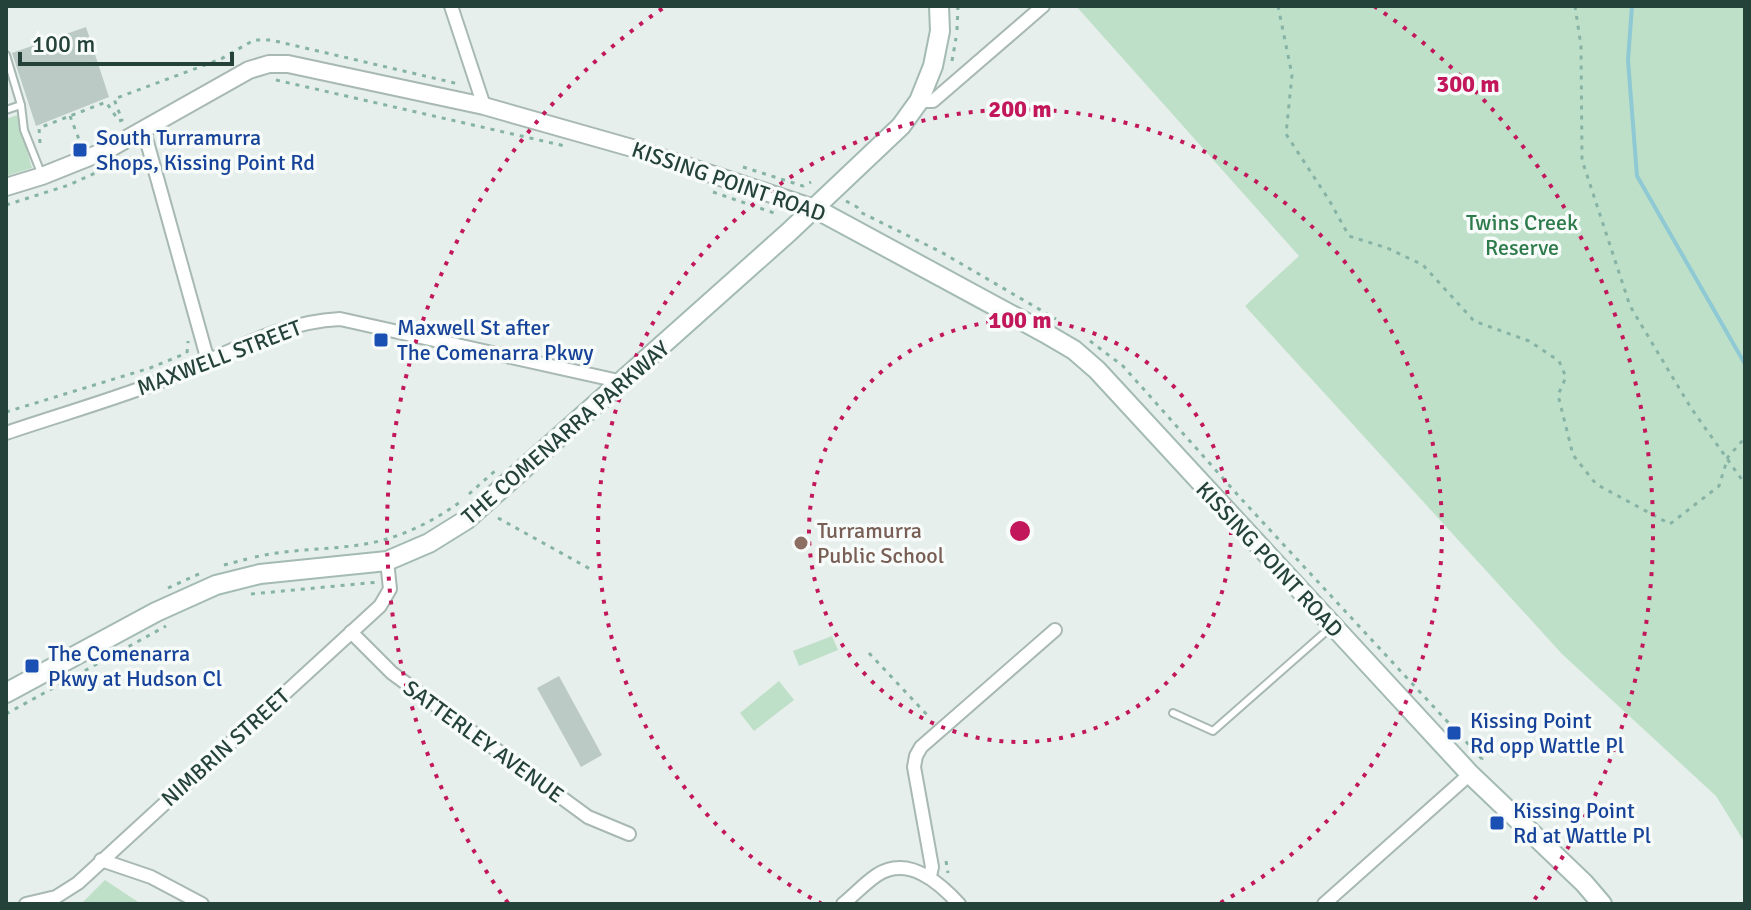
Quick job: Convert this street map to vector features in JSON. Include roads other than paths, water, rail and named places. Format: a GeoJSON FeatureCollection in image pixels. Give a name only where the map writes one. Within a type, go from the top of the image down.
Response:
{"type":"FeatureCollection","features":[{"type":"Feature","properties":{"kind":"main road","name":"THE COMENARRA PARKWAY"},"geometry":{"type":"LineString","coordinates":[[6,693],[156,612],[216,585],[260,574],[387,561],[429,543],[466,520],[623,382],[901,126],[919,101],[938,46],[939,6]]}},
{"type":"Feature","properties":{"kind":"main road","name":"KISSING POINT ROAD"},"geometry":{"type":"LineString","coordinates":[[814,208],[1074,350],[1141,416],[1470,774],[1602,904]]}},
{"type":"Feature","properties":{"kind":"street"},"geometry":{"type":"LineString","coordinates":[[451,6],[484,106]]}},
{"type":"Feature","properties":{"kind":"street"},"geometry":{"type":"LineString","coordinates":[[919,101],[933,101],[1043,6]]}},
{"type":"Feature","properties":{"kind":"street","name":"KISSING POINT ROAD"},"geometry":{"type":"LineString","coordinates":[[6,187],[90,158],[144,131],[249,70],[269,64],[288,64],[484,106],[632,148],[814,208]]}},
{"type":"Feature","properties":{"kind":"street"},"geometry":{"type":"LineString","coordinates":[[144,131],[208,361]]}},
{"type":"Feature","properties":{"kind":"street","name":"MAXWELL STREET"},"geometry":{"type":"LineString","coordinates":[[6,433],[172,377],[298,324],[340,319],[623,382]]}},
{"type":"Feature","properties":{"kind":"street","name":"NIMBRIN STREET"},"geometry":{"type":"LineString","coordinates":[[26,904],[67,891],[387,598],[391,581],[387,561]]}},
{"type":"Feature","properties":{"kind":"street"},"geometry":{"type":"LineString","coordinates":[[930,876],[932,867],[914,767],[916,756],[921,747],[1055,630]]}},
{"type":"Feature","properties":{"kind":"street","name":"SATTERLEY AVENUE"},"geometry":{"type":"LineString","coordinates":[[351,632],[392,673],[588,817],[629,834]]}},
{"type":"Feature","properties":{"kind":"street"},"geometry":{"type":"LineString","coordinates":[[1324,904],[1470,774]]}},
{"type":"Feature","properties":{"kind":"street"},"geometry":{"type":"LineString","coordinates":[[101,860],[151,877],[202,904]]}},
{"type":"Feature","properties":{"kind":"street"},"geometry":{"type":"LineString","coordinates":[[843,904],[879,874],[893,870],[910,870],[930,876],[959,904]]}},
{"type":"Feature","properties":{"kind":"lane"},"geometry":{"type":"LineString","coordinates":[[6,55],[10,78],[21,105],[24,130],[42,176]]}},
{"type":"Feature","properties":{"kind":"lane"},"geometry":{"type":"LineString","coordinates":[[6,110],[21,105]]}},
{"type":"Feature","properties":{"kind":"lane"},"geometry":{"type":"LineString","coordinates":[[1173,713],[1213,731],[1333,626]]}},
{"type":"Feature","properties":{"kind":"waterway"},"geometry":{"type":"LineString","coordinates":[[1632,6],[1628,60],[1637,176],[1745,364]]}},
{"type":"Feature","properties":{"kind":"place","name":"South Turramurra Shops, Kissing Point Rd"},"geometry":{"type":"Point","coordinates":[80,150]}},
{"type":"Feature","properties":{"kind":"place","name":"Maxwell St after The Comenarra Pkwy"},"geometry":{"type":"Point","coordinates":[381,340]}},
{"type":"Feature","properties":{"kind":"place","name":"Turramurra Public School"},"geometry":{"type":"Point","coordinates":[801,543]}},
{"type":"Feature","properties":{"kind":"place","name":"The Comenarra Pkwy at Hudson Cl"},"geometry":{"type":"Point","coordinates":[32,666]}},
{"type":"Feature","properties":{"kind":"place","name":"Kissing Point Rd opp Wattle Pl"},"geometry":{"type":"Point","coordinates":[1454,733]}},
{"type":"Feature","properties":{"kind":"place","name":"Kissing Point Rd at Wattle Pl"},"geometry":{"type":"Point","coordinates":[1497,823]}},
{"type":"Feature","properties":{"kind":"park label","name":"Twins Creek Reserve"},"geometry":{"type":"Point","coordinates":[1522,234]}}]}
